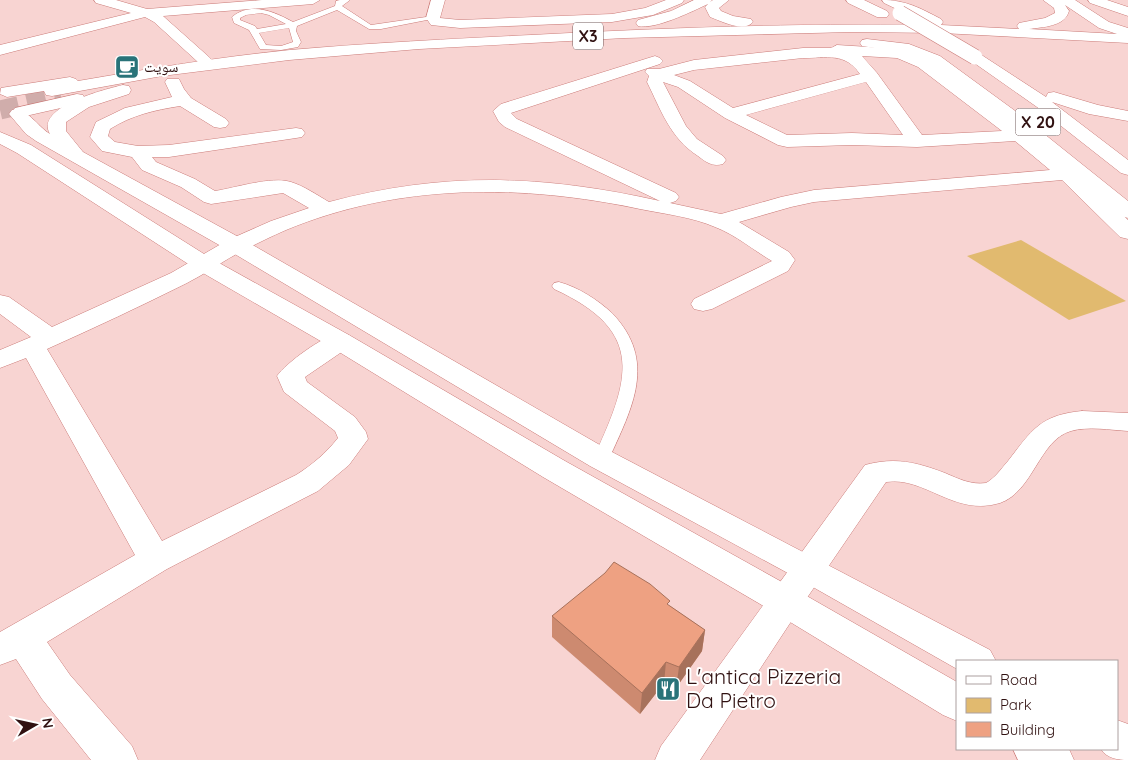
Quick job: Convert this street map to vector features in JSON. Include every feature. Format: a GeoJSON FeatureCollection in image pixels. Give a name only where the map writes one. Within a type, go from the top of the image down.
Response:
{"type":"FeatureCollection","features":[{"type":"Feature","properties":{"kind":"main road"},"geometry":{"type":"LineString","coordinates":[[101,0],[159,18],[204,60]]}},
{"type":"Feature","properties":{"kind":"main road"},"geometry":{"type":"LineString","coordinates":[[0,50],[147,13],[180,0]]}},
{"type":"Feature","properties":{"kind":"main road"},"geometry":{"type":"LineString","coordinates":[[147,13],[253,2],[313,0]]}},
{"type":"Feature","properties":{"kind":"main road"},"geometry":{"type":"LineString","coordinates":[[438,0],[433,18],[436,22],[460,24],[612,18],[648,12],[677,0]]}},
{"type":"Feature","properties":{"kind":"main road"},"geometry":{"type":"LineString","coordinates":[[459,43],[633,26],[676,14],[705,0]]}},
{"type":"Feature","properties":{"kind":"main road"},"geometry":{"type":"LineString","coordinates":[[722,0],[714,4],[712,10],[722,17],[740,22],[856,24],[895,28],[1039,25],[1057,19],[1061,15],[1062,11],[1059,6],[1050,0]]}},
{"type":"Feature","properties":{"kind":"main road"},"geometry":{"type":"LineString","coordinates":[[853,0],[880,7]]}},
{"type":"Feature","properties":{"kind":"main road","name":"X 20"},"geometry":{"type":"LineString","coordinates":[[858,0],[900,13],[982,56],[1128,169]]}},
{"type":"Feature","properties":{"kind":"main road"},"geometry":{"type":"LineString","coordinates":[[889,0],[912,5],[982,56],[1054,97],[1128,150]]}},
{"type":"Feature","properties":{"kind":"main road"},"geometry":{"type":"LineString","coordinates":[[1066,0],[1104,25],[1128,33]]}},
{"type":"Feature","properties":{"kind":"main road"},"geometry":{"type":"LineString","coordinates":[[1095,0],[1127,11]]}},
{"type":"Feature","properties":{"kind":"main road","name":"X 20"},"geometry":{"type":"LineString","coordinates":[[880,7],[989,83],[1078,151],[1128,193]]}},
{"type":"Feature","properties":{"kind":"main road","name":"X3"},"geometry":{"type":"LineString","coordinates":[[1128,39],[895,28],[710,30],[419,45],[249,60],[144,74],[57,94],[252,65],[375,53],[480,48],[816,36],[972,37],[1067,42],[1128,48]]}},
{"type":"Feature","properties":{"kind":"main road"},"geometry":{"type":"LineString","coordinates":[[972,37],[1114,53]]}},
{"type":"Feature","properties":{"kind":"main road"},"geometry":{"type":"LineString","coordinates":[[678,40],[874,43],[924,53],[944,65],[1012,117],[1128,212]]}},
{"type":"Feature","properties":{"kind":"main road"},"geometry":{"type":"LineString","coordinates":[[797,42],[820,48],[888,52],[911,57],[924,64],[1019,135],[1067,174],[1128,232]]}},
{"type":"Feature","properties":{"kind":"main road"},"geometry":{"type":"LineString","coordinates":[[9,106],[204,60],[340,46],[419,45]]}},
{"type":"Feature","properties":{"kind":"main road"},"geometry":{"type":"LineString","coordinates":[[9,106],[326,62],[480,48]]}},
{"type":"Feature","properties":{"kind":"main road"},"geometry":{"type":"LineString","coordinates":[[703,304],[780,266],[784,260],[719,221],[511,123],[503,115],[502,111],[635,67],[656,68],[796,54],[838,52],[854,57],[871,76],[917,141]]}},
{"type":"Feature","properties":{"kind":"main road"},"geometry":{"type":"LineString","coordinates":[[656,68],[731,114],[778,139],[787,141],[852,139],[917,141],[1019,135]]}},
{"type":"Feature","properties":{"kind":"main road"},"geometry":{"type":"LineString","coordinates":[[656,68],[655,82],[678,127],[690,143],[716,160]]}},
{"type":"Feature","properties":{"kind":"main road"},"geometry":{"type":"LineString","coordinates":[[731,114],[871,76]]}},
{"type":"Feature","properties":{"kind":"main road"},"geometry":{"type":"LineString","coordinates":[[173,82],[175,92],[182,100],[220,123]]}},
{"type":"Feature","properties":{"kind":"main road"},"geometry":{"type":"LineString","coordinates":[[74,154],[56,130],[60,118],[84,103],[123,90]]}},
{"type":"Feature","properties":{"kind":"main road"},"geometry":{"type":"LineString","coordinates":[[1054,97],[1095,110],[1128,116]]}},
{"type":"Feature","properties":{"kind":"main road"},"geometry":{"type":"LineString","coordinates":[[109,147],[99,137],[102,126],[116,116],[136,108],[182,100]]}},
{"type":"Feature","properties":{"kind":"main road"},"geometry":{"type":"LineString","coordinates":[[9,106],[32,130],[42,137],[236,245],[601,459],[809,569],[975,660]]}},
{"type":"Feature","properties":{"kind":"main road"},"geometry":{"type":"LineString","coordinates":[[74,154],[109,147],[138,152],[169,151],[296,133]]}},
{"type":"Feature","properties":{"kind":"main road"},"geometry":{"type":"LineString","coordinates":[[0,137],[14,143],[204,264],[340,340],[554,469],[785,601],[956,702]]}},
{"type":"Feature","properties":{"kind":"main road"},"geometry":{"type":"LineString","coordinates":[[0,150],[34,156]]}},
{"type":"Feature","properties":{"kind":"main road"},"geometry":{"type":"LineString","coordinates":[[138,152],[148,166],[188,183],[211,198],[274,187],[287,187],[327,209]]}},
{"type":"Feature","properties":{"kind":"main road"},"geometry":{"type":"LineString","coordinates":[[0,360],[174,281],[236,245],[277,227],[327,209],[371,197],[440,186],[523,185],[562,188],[646,203],[719,221],[788,201],[814,196],[1067,174]]}},
{"type":"Feature","properties":{"kind":"main road"},"geometry":{"type":"LineString","coordinates":[[0,302],[41,342],[155,560]]}},
{"type":"Feature","properties":{"kind":"main road"},"geometry":{"type":"LineString","coordinates":[[118,760],[56,687],[12,644],[155,560],[307,483],[329,468],[353,439],[351,432],[345,424],[294,386],[291,376],[296,369],[340,340]]}},
{"type":"Feature","properties":{"kind":"main road"},"geometry":{"type":"LineString","coordinates":[[676,760],[876,473],[888,469],[899,470],[921,476],[961,492],[989,494],[1006,486],[1038,443],[1055,427],[1071,422],[1128,422]]}},
{"type":"Feature","properties":{"kind":"main road"},"geometry":{"type":"LineString","coordinates":[[1036,750],[1053,760]]}},
{"type":"Feature","properties":{"kind":"lane"},"geometry":{"type":"LineString","coordinates":[[254,32],[293,25],[338,7],[339,3],[346,0]]}},
{"type":"Feature","properties":{"kind":"lane"},"geometry":{"type":"LineString","coordinates":[[338,7],[369,26],[381,27],[433,18]]}},
{"type":"Feature","properties":{"kind":"lane"},"geometry":{"type":"LineString","coordinates":[[261,11],[271,13],[293,25],[292,31],[297,42],[295,45],[281,48],[263,47],[252,28],[237,21],[236,17],[244,13],[261,11]]}},
{"type":"Feature","properties":{"kind":"lane"},"geometry":{"type":"LineString","coordinates":[[559,286],[575,293],[598,308],[616,324],[626,344],[632,371],[626,401],[601,459]]}},
{"type":"Feature","properties":{"kind":"green space"},"geometry":{"type":"Polygon","coordinates":[[[1021,240],[1126,301],[1069,320],[967,256],[1021,240]]]}},
{"type":"Feature","properties":{"kind":"building"},"geometry":{"type":"Polygon","coordinates":[[[614,562],[650,584],[670,601],[667,604],[705,630],[679,667],[666,662],[642,693],[552,616],[605,573],[614,562]]]}},
{"type":"Feature","properties":{"kind":"tunnel"},"geometry":{"type":"LineString","coordinates":[[0,110],[61,96]]}},
{"type":"Feature","properties":{"kind":"place","name":"سويت"},"geometry":{"type":"Point","coordinates":[127,67]}},
{"type":"Feature","properties":{"kind":"place","name":"L'antica Pizzeria Da Pietro"},"geometry":{"type":"Point","coordinates":[668,689]}}]}
